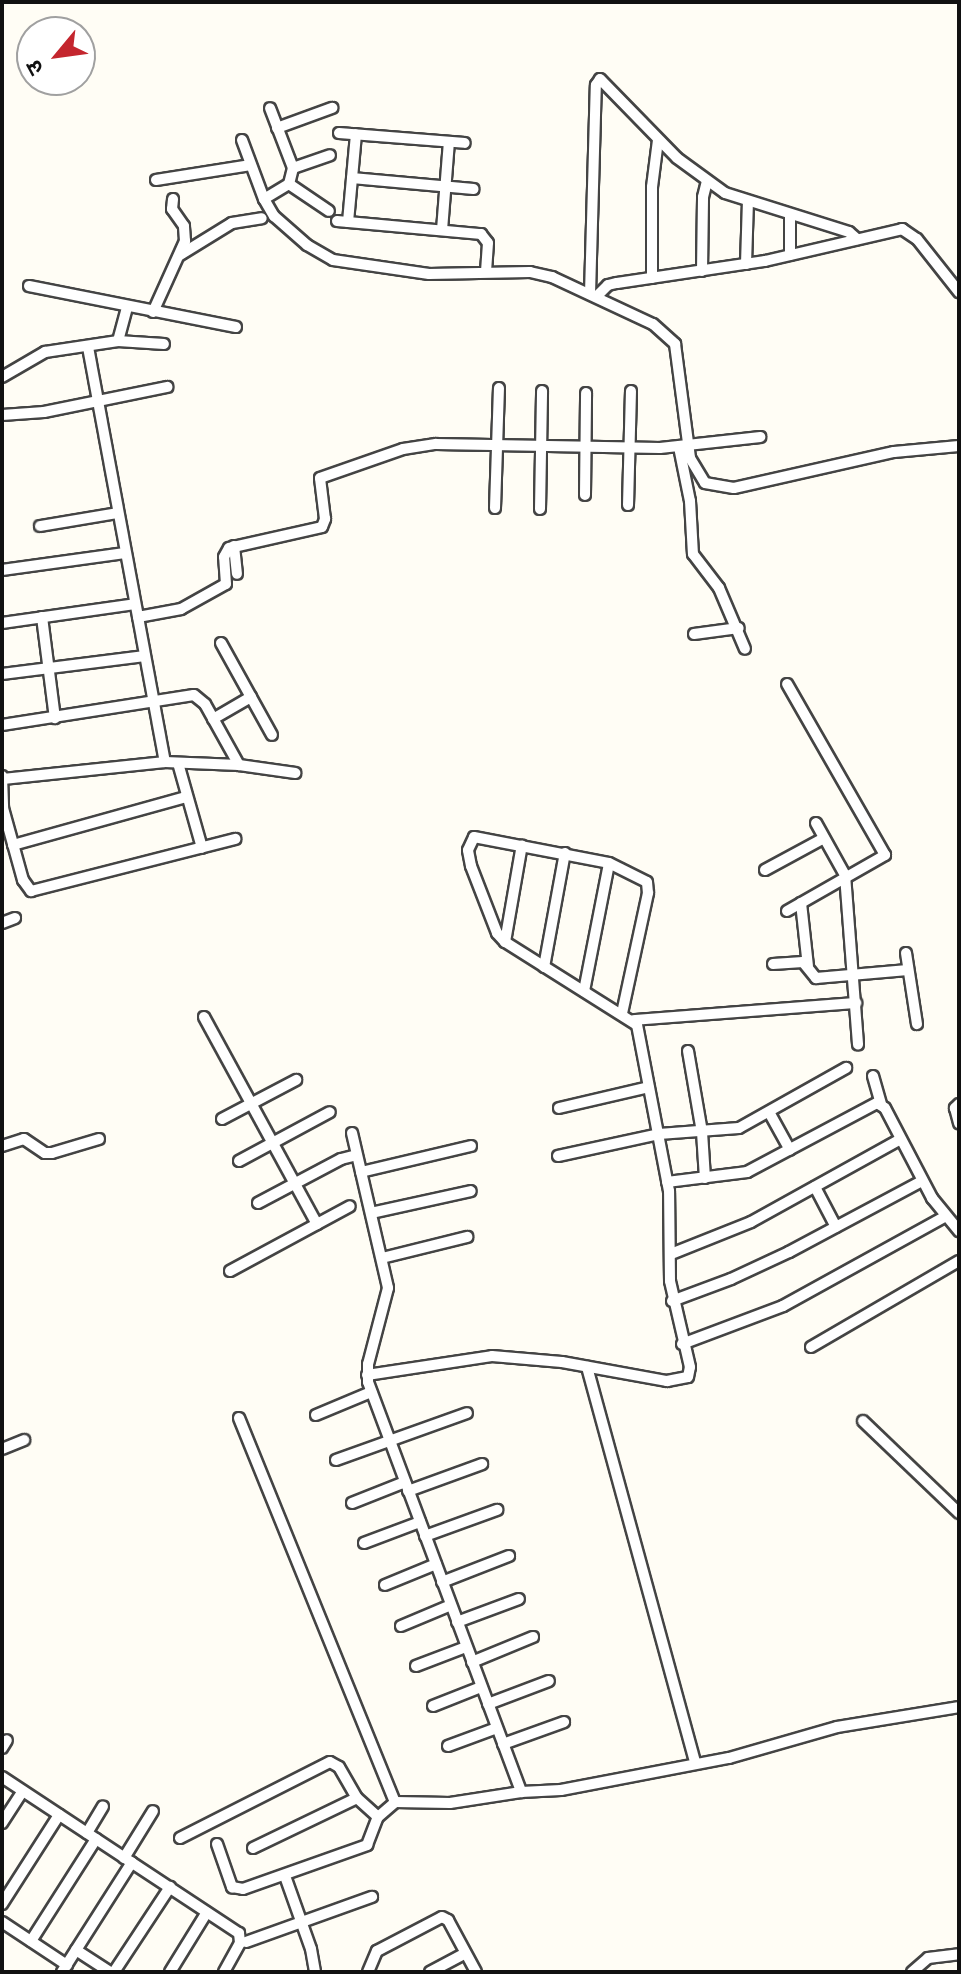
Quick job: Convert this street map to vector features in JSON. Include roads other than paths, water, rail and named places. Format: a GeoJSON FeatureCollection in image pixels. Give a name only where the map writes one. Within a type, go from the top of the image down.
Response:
{"type":"FeatureCollection","features":[{"type":"Feature","properties":{"kind":"street"},"geometry":{"type":"LineString","coordinates":[[593,295],[597,81],[603,80],[658,140],[707,181],[748,201],[849,232],[857,239]]}},
{"type":"Feature","properties":{"kind":"street"},"geometry":{"type":"LineString","coordinates":[[264,199],[289,184],[293,168],[270,108]]}},
{"type":"Feature","properties":{"kind":"street"},"geometry":{"type":"LineString","coordinates":[[277,128],[332,108]]}},
{"type":"Feature","properties":{"kind":"street"},"geometry":{"type":"LineString","coordinates":[[339,133],[465,143]]}},
{"type":"Feature","properties":{"kind":"street"},"geometry":{"type":"LineString","coordinates":[[356,134],[352,178],[342,222],[485,235],[486,271]]}},
{"type":"Feature","properties":{"kind":"street"},"geometry":{"type":"LineString","coordinates":[[242,140],[264,199],[285,227],[333,260],[429,274],[486,271],[552,277],[653,324],[675,344],[693,554],[719,588],[739,628],[745,649]]}},
{"type":"Feature","properties":{"kind":"street"},"geometry":{"type":"LineString","coordinates":[[652,278],[652,187],[658,140]]}},
{"type":"Feature","properties":{"kind":"street"},"geometry":{"type":"LineString","coordinates":[[442,230],[449,142]]}},
{"type":"Feature","properties":{"kind":"street"},"geometry":{"type":"LineString","coordinates":[[293,168],[330,155]]}},
{"type":"Feature","properties":{"kind":"street"},"geometry":{"type":"LineString","coordinates":[[156,180],[251,165]]}},
{"type":"Feature","properties":{"kind":"street"},"geometry":{"type":"LineString","coordinates":[[352,178],[474,189]]}},
{"type":"Feature","properties":{"kind":"street"},"geometry":{"type":"LineString","coordinates":[[702,271],[703,197],[707,181]]}},
{"type":"Feature","properties":{"kind":"street"},"geometry":{"type":"LineString","coordinates":[[289,184],[329,211]]}},
{"type":"Feature","properties":{"kind":"street"},"geometry":{"type":"LineString","coordinates":[[153,312],[185,241],[184,226],[172,209],[173,199]]}},
{"type":"Feature","properties":{"kind":"street"},"geometry":{"type":"LineString","coordinates":[[746,264],[748,201]]}},
{"type":"Feature","properties":{"kind":"street"},"geometry":{"type":"LineString","coordinates":[[790,215],[790,255]]}},
{"type":"Feature","properties":{"kind":"street"},"geometry":{"type":"LineString","coordinates":[[180,255],[232,223],[262,218]]}},
{"type":"Feature","properties":{"kind":"street"},"geometry":{"type":"LineString","coordinates":[[593,295],[608,285],[746,264],[893,230],[910,232],[959,292]]}},
{"type":"Feature","properties":{"kind":"street"},"geometry":{"type":"LineString","coordinates":[[29,286],[236,327]]}},
{"type":"Feature","properties":{"kind":"street"},"geometry":{"type":"LineString","coordinates":[[118,341],[127,307]]}},
{"type":"Feature","properties":{"kind":"street"},"geometry":{"type":"LineString","coordinates":[[2,377],[45,352],[118,341],[164,344]]}},
{"type":"Feature","properties":{"kind":"street"},"geometry":{"type":"LineString","coordinates":[[88,347],[165,762]]}},
{"type":"Feature","properties":{"kind":"street"},"geometry":{"type":"LineString","coordinates":[[2,415],[44,412],[167,387]]}},
{"type":"Feature","properties":{"kind":"street"},"geometry":{"type":"LineString","coordinates":[[495,508],[499,388]]}},
{"type":"Feature","properties":{"kind":"street"},"geometry":{"type":"LineString","coordinates":[[540,509],[542,391]]}},
{"type":"Feature","properties":{"kind":"street"},"geometry":{"type":"LineString","coordinates":[[628,505],[631,391]]}},
{"type":"Feature","properties":{"kind":"street"},"geometry":{"type":"LineString","coordinates":[[585,495],[586,393]]}},
{"type":"Feature","properties":{"kind":"street"},"geometry":{"type":"LineString","coordinates":[[138,617],[181,609],[226,584],[224,557],[234,546],[316,529],[325,519],[319,482],[324,474],[418,446],[684,447],[760,437]]}},
{"type":"Feature","properties":{"kind":"street"},"geometry":{"type":"LineString","coordinates":[[684,447],[695,472],[705,483],[734,488],[894,452],[959,446]]}},
{"type":"Feature","properties":{"kind":"street"},"geometry":{"type":"LineString","coordinates":[[40,526],[118,513]]}},
{"type":"Feature","properties":{"kind":"street"},"geometry":{"type":"LineString","coordinates":[[234,546],[237,574]]}},
{"type":"Feature","properties":{"kind":"street"},"geometry":{"type":"LineString","coordinates":[[2,570],[125,553]]}},
{"type":"Feature","properties":{"kind":"street"},"geometry":{"type":"LineString","coordinates":[[2,623],[135,604]]}},
{"type":"Feature","properties":{"kind":"street"},"geometry":{"type":"LineString","coordinates":[[42,617],[55,718]]}},
{"type":"Feature","properties":{"kind":"street"},"geometry":{"type":"LineString","coordinates":[[694,634],[739,628]]}},
{"type":"Feature","properties":{"kind":"street"},"geometry":{"type":"LineString","coordinates":[[221,643],[272,735]]}},
{"type":"Feature","properties":{"kind":"street"},"geometry":{"type":"LineString","coordinates":[[2,674],[145,656]]}},
{"type":"Feature","properties":{"kind":"street"},"geometry":{"type":"LineString","coordinates":[[787,684],[885,855],[787,911]]}},
{"type":"Feature","properties":{"kind":"street"},"geometry":{"type":"LineString","coordinates":[[2,725],[155,704],[194,695],[202,699],[239,765]]}},
{"type":"Feature","properties":{"kind":"street"},"geometry":{"type":"LineString","coordinates":[[213,719],[251,697]]}},
{"type":"Feature","properties":{"kind":"street"},"geometry":{"type":"LineString","coordinates":[[235,839],[31,891],[23,880],[3,808],[3,777],[165,762],[239,765],[295,773]]}},
{"type":"Feature","properties":{"kind":"street"},"geometry":{"type":"LineString","coordinates":[[178,763],[202,848]]}},
{"type":"Feature","properties":{"kind":"street"},"geometry":{"type":"LineString","coordinates":[[13,845],[186,797]]}},
{"type":"Feature","properties":{"kind":"street"},"geometry":{"type":"LineString","coordinates":[[816,823],[845,877],[858,1045]]}},
{"type":"Feature","properties":{"kind":"street"},"geometry":{"type":"LineString","coordinates":[[622,1013],[649,887],[642,876],[609,863],[474,837],[468,850],[497,933],[505,942],[544,967],[584,991],[634,1020],[856,1003]]}},
{"type":"Feature","properties":{"kind":"street"},"geometry":{"type":"LineString","coordinates":[[765,870],[824,838]]}},
{"type":"Feature","properties":{"kind":"street"},"geometry":{"type":"LineString","coordinates":[[505,942],[522,845]]}},
{"type":"Feature","properties":{"kind":"street"},"geometry":{"type":"LineString","coordinates":[[544,967],[565,853]]}},
{"type":"Feature","properties":{"kind":"street"},"geometry":{"type":"LineString","coordinates":[[584,991],[609,863]]}},
{"type":"Feature","properties":{"kind":"street"},"geometry":{"type":"LineString","coordinates":[[801,903],[808,968]]}},
{"type":"Feature","properties":{"kind":"street"},"geometry":{"type":"LineString","coordinates":[[2,923],[15,918]]}},
{"type":"Feature","properties":{"kind":"street"},"geometry":{"type":"LineString","coordinates":[[906,953],[917,1024]]}},
{"type":"Feature","properties":{"kind":"street"},"geometry":{"type":"LineString","coordinates":[[773,964],[803,962],[816,978],[908,970]]}},
{"type":"Feature","properties":{"kind":"street"},"geometry":{"type":"LineString","coordinates":[[204,1017],[317,1224]]}},
{"type":"Feature","properties":{"kind":"street"},"geometry":{"type":"LineString","coordinates":[[367,1375],[492,1356],[679,1381],[688,1377],[690,1367],[672,1301],[667,1182],[640,1033],[634,1020]]}},
{"type":"Feature","properties":{"kind":"street"},"geometry":{"type":"LineString","coordinates":[[688,1051],[702,1132],[705,1178]]}},
{"type":"Feature","properties":{"kind":"street"},"geometry":{"type":"LineString","coordinates":[[558,1156],[659,1134],[739,1128],[846,1068]]}},
{"type":"Feature","properties":{"kind":"street"},"geometry":{"type":"LineString","coordinates":[[873,1076],[881,1104],[922,1181],[959,1231]]}},
{"type":"Feature","properties":{"kind":"street"},"geometry":{"type":"LineString","coordinates":[[222,1119],[296,1080]]}},
{"type":"Feature","properties":{"kind":"street"},"geometry":{"type":"LineString","coordinates":[[559,1108],[649,1087]]}},
{"type":"Feature","properties":{"kind":"street"},"geometry":{"type":"LineString","coordinates":[[667,1182],[747,1172],[870,1104],[881,1104]]}},
{"type":"Feature","properties":{"kind":"street"},"geometry":{"type":"LineString","coordinates":[[959,1104],[955,1108],[959,1123]]}},
{"type":"Feature","properties":{"kind":"street"},"geometry":{"type":"LineString","coordinates":[[239,1161],[330,1112]]}},
{"type":"Feature","properties":{"kind":"street"},"geometry":{"type":"LineString","coordinates":[[769,1112],[790,1150]]}},
{"type":"Feature","properties":{"kind":"street"},"geometry":{"type":"LineString","coordinates":[[352,1133],[388,1288],[367,1375],[371,1392],[521,1792]]}},
{"type":"Feature","properties":{"kind":"street"},"geometry":{"type":"LineString","coordinates":[[2,1146],[24,1139],[45,1153],[52,1153],[99,1139]]}},
{"type":"Feature","properties":{"kind":"street"},"geometry":{"type":"LineString","coordinates":[[671,1254],[751,1222],[901,1139]]}},
{"type":"Feature","properties":{"kind":"street"},"geometry":{"type":"LineString","coordinates":[[361,1172],[471,1146]]}},
{"type":"Feature","properties":{"kind":"street"},"geometry":{"type":"LineString","coordinates":[[258,1203],[341,1159],[357,1155]]}},
{"type":"Feature","properties":{"kind":"street"},"geometry":{"type":"LineString","coordinates":[[672,1301],[731,1279],[922,1181]]}},
{"type":"Feature","properties":{"kind":"street"},"geometry":{"type":"LineString","coordinates":[[815,1187],[836,1227]]}},
{"type":"Feature","properties":{"kind":"street"},"geometry":{"type":"LineString","coordinates":[[371,1213],[471,1191]]}},
{"type":"Feature","properties":{"kind":"street"},"geometry":{"type":"LineString","coordinates":[[230,1271],[350,1206]]}},
{"type":"Feature","properties":{"kind":"street"},"geometry":{"type":"LineString","coordinates":[[682,1344],[783,1306],[946,1216]]}},
{"type":"Feature","properties":{"kind":"street"},"geometry":{"type":"LineString","coordinates":[[382,1258],[467,1237]]}},
{"type":"Feature","properties":{"kind":"street"},"geometry":{"type":"LineString","coordinates":[[811,1347],[959,1261]]}},
{"type":"Feature","properties":{"kind":"street"},"geometry":{"type":"LineString","coordinates":[[587,1367],[695,1763]]}},
{"type":"Feature","properties":{"kind":"street"},"geometry":{"type":"LineString","coordinates":[[316,1415],[371,1392]]}},
{"type":"Feature","properties":{"kind":"street"},"geometry":{"type":"LineString","coordinates":[[336,1460],[467,1413]]}},
{"type":"Feature","properties":{"kind":"street"},"geometry":{"type":"LineString","coordinates":[[239,1418],[395,1802]]}},
{"type":"Feature","properties":{"kind":"street"},"geometry":{"type":"LineString","coordinates":[[863,1421],[959,1513]]}},
{"type":"Feature","properties":{"kind":"street"},"geometry":{"type":"LineString","coordinates":[[2,1449],[24,1440]]}},
{"type":"Feature","properties":{"kind":"street"},"geometry":{"type":"LineString","coordinates":[[352,1503],[482,1464]]}},
{"type":"Feature","properties":{"kind":"street"},"geometry":{"type":"LineString","coordinates":[[425,1536],[497,1510]]}},
{"type":"Feature","properties":{"kind":"street"},"geometry":{"type":"LineString","coordinates":[[364,1543],[420,1522]]}},
{"type":"Feature","properties":{"kind":"street"},"geometry":{"type":"LineString","coordinates":[[442,1582],[509,1556]]}},
{"type":"Feature","properties":{"kind":"street"},"geometry":{"type":"LineString","coordinates":[[385,1585],[436,1564]]}},
{"type":"Feature","properties":{"kind":"street"},"geometry":{"type":"LineString","coordinates":[[457,1622],[519,1599]]}},
{"type":"Feature","properties":{"kind":"street"},"geometry":{"type":"LineString","coordinates":[[401,1626],[451,1605]]}},
{"type":"Feature","properties":{"kind":"street"},"geometry":{"type":"LineString","coordinates":[[472,1662],[533,1637]]}},
{"type":"Feature","properties":{"kind":"street"},"geometry":{"type":"LineString","coordinates":[[416,1666],[466,1647]]}},
{"type":"Feature","properties":{"kind":"street"},"geometry":{"type":"LineString","coordinates":[[488,1704],[549,1681]]}},
{"type":"Feature","properties":{"kind":"street"},"geometry":{"type":"LineString","coordinates":[[433,1706],[481,1687]]}},
{"type":"Feature","properties":{"kind":"street"},"geometry":{"type":"LineString","coordinates":[[217,1844],[229,1883],[236,1890],[285,1876],[367,1845],[378,1817],[395,1802],[450,1803],[521,1792],[561,1790],[764,1750],[837,1727],[959,1707]]}},
{"type":"Feature","properties":{"kind":"street"},"geometry":{"type":"LineString","coordinates":[[503,1744],[564,1722]]}},
{"type":"Feature","properties":{"kind":"street"},"geometry":{"type":"LineString","coordinates":[[448,1746],[497,1728]]}},
{"type":"Feature","properties":{"kind":"street"},"geometry":{"type":"LineString","coordinates":[[180,1838],[330,1762],[339,1767],[357,1798],[378,1817]]}},
{"type":"Feature","properties":{"kind":"street"},"geometry":{"type":"LineString","coordinates":[[2,1777],[239,1933],[240,1943],[224,1972]]}},
{"type":"Feature","properties":{"kind":"street"},"geometry":{"type":"LineString","coordinates":[[2,1823],[23,1791]]}},
{"type":"Feature","properties":{"kind":"street"},"geometry":{"type":"LineString","coordinates":[[253,1848],[357,1798]]}},
{"type":"Feature","properties":{"kind":"street"},"geometry":{"type":"LineString","coordinates":[[31,1941],[91,1836],[103,1806]]}},
{"type":"Feature","properties":{"kind":"street"},"geometry":{"type":"LineString","coordinates":[[2,1922],[64,1968],[128,1860],[153,1811]]}},
{"type":"Feature","properties":{"kind":"street"},"geometry":{"type":"LineString","coordinates":[[2,1904],[59,1815]]}},
{"type":"Feature","properties":{"kind":"street"},"geometry":{"type":"LineString","coordinates":[[285,1876],[302,1922],[315,1972]]}},
{"type":"Feature","properties":{"kind":"street"},"geometry":{"type":"LineString","coordinates":[[76,1950],[112,1972],[170,1887]]}},
{"type":"Feature","properties":{"kind":"street"},"geometry":{"type":"LineString","coordinates":[[246,1942],[372,1897]]}},
{"type":"Feature","properties":{"kind":"street"},"geometry":{"type":"LineString","coordinates":[[170,1972],[207,1912]]}},
{"type":"Feature","properties":{"kind":"street"},"geometry":{"type":"LineString","coordinates":[[368,1972],[377,1951],[442,1917],[448,1920],[476,1972]]}},
{"type":"Feature","properties":{"kind":"street"},"geometry":{"type":"LineString","coordinates":[[430,1972],[465,1953]]}},
{"type":"Feature","properties":{"kind":"street"},"geometry":{"type":"LineString","coordinates":[[912,1972],[928,1958],[959,1954]]}}]}
